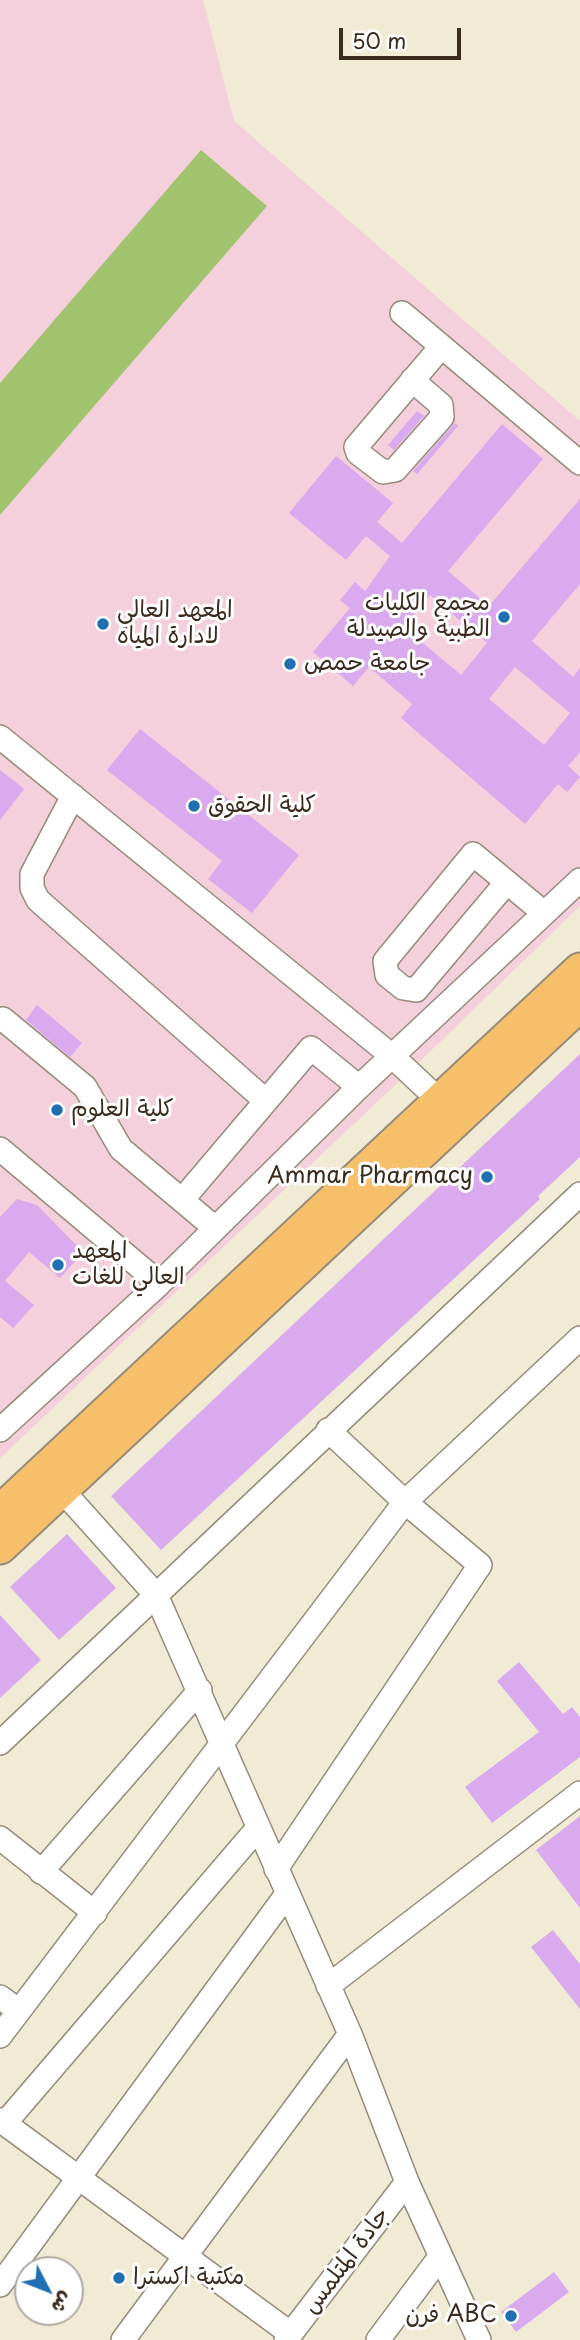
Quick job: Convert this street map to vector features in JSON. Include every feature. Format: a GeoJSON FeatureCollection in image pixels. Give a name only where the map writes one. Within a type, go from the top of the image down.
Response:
{"type":"FeatureCollection","features":[{"type":"Feature","properties":{"kind":"highway"},"geometry":{"type":"LineString","coordinates":[[0,1512],[580,970]]}},
{"type":"Feature","properties":{"kind":"highway"},"geometry":{"type":"LineString","coordinates":[[0,1547],[580,1004]]}},
{"type":"Feature","properties":{"kind":"street"},"geometry":{"type":"LineString","coordinates":[[402,313],[580,463]]}},
{"type":"Feature","properties":{"kind":"street"},"geometry":{"type":"LineString","coordinates":[[412,380],[441,346]]}},
{"type":"Feature","properties":{"kind":"street"},"geometry":{"type":"LineString","coordinates":[[0,737],[392,1056],[440,1101]]}},
{"type":"Feature","properties":{"kind":"street"},"geometry":{"type":"LineString","coordinates":[[73,796],[32,874],[32,888],[38,900],[266,1101]]}},
{"type":"Feature","properties":{"kind":"street"},"geometry":{"type":"LineString","coordinates":[[507,882],[416,990],[403,988],[387,975],[384,961],[474,853],[544,913]]}},
{"type":"Feature","properties":{"kind":"street"},"geometry":{"type":"LineString","coordinates":[[0,1430],[159,1283],[359,1087],[580,880]]}},
{"type":"Feature","properties":{"kind":"street"},"geometry":{"type":"LineString","coordinates":[[3,1019],[85,1087],[121,1149],[215,1228]]}},
{"type":"Feature","properties":{"kind":"street"},"geometry":{"type":"LineString","coordinates":[[182,1200],[311,1048],[359,1087]]}},
{"type":"Feature","properties":{"kind":"street"},"geometry":{"type":"LineString","coordinates":[[0,1149],[159,1283]]}},
{"type":"Feature","properties":{"kind":"street"},"geometry":{"type":"LineString","coordinates":[[0,1743],[580,1194]]}},
{"type":"Feature","properties":{"kind":"street"},"geometry":{"type":"LineString","coordinates":[[0,2036],[221,1741],[405,1502],[580,1338]]}},
{"type":"Feature","properties":{"kind":"street"},"geometry":{"type":"LineString","coordinates":[[276,1869],[480,1565],[405,1502],[328,1430]]}},
{"type":"Feature","properties":{"kind":"street"},"geometry":{"type":"LineString","coordinates":[[61,1489],[156,1595],[350,2034],[407,2182],[475,2338]]}},
{"type":"Feature","properties":{"kind":"street"},"geometry":{"type":"LineString","coordinates":[[41,1872],[200,1690]]}},
{"type":"Feature","properties":{"kind":"street"},"geometry":{"type":"LineString","coordinates":[[328,1986],[580,1793]]}},
{"type":"Feature","properties":{"kind":"street"},"geometry":{"type":"LineString","coordinates":[[258,1828],[3,2122],[79,2181],[186,2256],[288,2337]]}},
{"type":"Feature","properties":{"kind":"street"},"geometry":{"type":"LineString","coordinates":[[0,1838],[94,1913]]}},
{"type":"Feature","properties":{"kind":"street"},"geometry":{"type":"LineString","coordinates":[[0,2285],[79,2181],[287,1894]]}},
{"type":"Feature","properties":{"kind":"street"},"geometry":{"type":"LineString","coordinates":[[0,1997],[19,2011]]}},
{"type":"Feature","properties":{"kind":"street"},"geometry":{"type":"LineString","coordinates":[[123,2340],[350,2034]]}},
{"type":"Feature","properties":{"kind":"street","name":"جادة المتلمس"},"geometry":{"type":"LineString","coordinates":[[288,2337],[407,2182]]}},
{"type":"Feature","properties":{"kind":"street"},"geometry":{"type":"LineString","coordinates":[[379,2340],[440,2257]]}},
{"type":"Feature","properties":{"kind":"shaded area","name":"جامعة حمص"},"geometry":{"type":"Polygon","coordinates":[[[0,0],[203,0],[234,121],[580,421],[580,906],[409,1072],[0,1458],[0,0]]]}},
{"type":"Feature","properties":{"kind":"green space"},"geometry":{"type":"Polygon","coordinates":[[[201,150],[267,206],[0,515],[0,383],[201,150]]]}},
{"type":"Feature","properties":{"kind":"building"},"geometry":{"type":"Polygon","coordinates":[[[417,411],[424,416],[394,450],[388,445],[417,411]]]}},
{"type":"Feature","properties":{"kind":"building"},"geometry":{"type":"Polygon","coordinates":[[[455,423],[458,426],[417,474],[413,471],[455,423]]]}},
{"type":"Feature","properties":{"kind":"building","name":"مجمع الكليات الطبية والصيدلة"},"geometry":{"type":"Polygon","coordinates":[[[502,424],[543,459],[448,571],[489,606],[580,499],[580,584],[532,641],[573,677],[580,668],[580,752],[568,766],[580,777],[567,792],[558,784],[525,824],[401,718],[412,704],[369,667],[353,686],[313,652],[350,608],[340,600],[355,582],[365,591],[390,556],[366,536],[346,560],[289,513],[336,456],[393,503],[377,522],[402,543],[502,424]],[[430,595],[404,627],[461,675],[487,643],[430,595]],[[515,667],[489,699],[544,745],[570,713],[515,667]]]}},
{"type":"Feature","properties":{"kind":"building"},"geometry":{"type":"Polygon","coordinates":[[[140,729],[299,855],[252,913],[208,879],[222,861],[107,770],[140,729]]]}},
{"type":"Feature","properties":{"kind":"building"},"geometry":{"type":"Polygon","coordinates":[[[0,770],[24,789],[0,820],[0,770]]]}},
{"type":"Feature","properties":{"kind":"building"},"geometry":{"type":"Polygon","coordinates":[[[37,1005],[82,1043],[70,1057],[26,1020],[37,1005]]]}},
{"type":"Feature","properties":{"kind":"building"},"geometry":{"type":"Polygon","coordinates":[[[580,1054],[580,1157],[538,1196],[540,1199],[161,1550],[111,1496],[580,1054]]]}},
{"type":"Feature","properties":{"kind":"building","name":"المعهد العالي للغات"},"geometry":{"type":"Polygon","coordinates":[[[17,1199],[37,1205],[83,1252],[60,1278],[29,1252],[5,1281],[34,1305],[13,1328],[0,1317],[0,1217],[17,1199]]]}},
{"type":"Feature","properties":{"kind":"building"},"geometry":{"type":"Polygon","coordinates":[[[67,1534],[116,1588],[59,1640],[10,1587],[67,1534]]]}},
{"type":"Feature","properties":{"kind":"building"},"geometry":{"type":"Polygon","coordinates":[[[0,1615],[41,1660],[0,1698],[0,1615]]]}},
{"type":"Feature","properties":{"kind":"building"},"geometry":{"type":"Polygon","coordinates":[[[519,1662],[563,1714],[572,1707],[580,1717],[580,1757],[492,1823],[465,1787],[539,1732],[497,1681],[519,1662]]]}},
{"type":"Feature","properties":{"kind":"building"},"geometry":{"type":"Polygon","coordinates":[[[580,1816],[580,1908],[536,1850],[580,1816]]]}},
{"type":"Feature","properties":{"kind":"building"},"geometry":{"type":"Polygon","coordinates":[[[553,1930],[580,1964],[580,2009],[531,1947],[553,1930]]]}},
{"type":"Feature","properties":{"kind":"building"},"geometry":{"type":"Polygon","coordinates":[[[554,2272],[569,2292],[516,2332],[501,2312],[554,2272]]]}},
{"type":"Feature","properties":{"kind":"place","name":"مجمع الكليات الطبية والصيدلة"},"geometry":{"type":"Point","coordinates":[504,617]}},
{"type":"Feature","properties":{"kind":"place","name":"المعهد العالي لادارة المياه"},"geometry":{"type":"Point","coordinates":[103,624]}},
{"type":"Feature","properties":{"kind":"place","name":"جامعة حمص"},"geometry":{"type":"Point","coordinates":[290,664]}},
{"type":"Feature","properties":{"kind":"place","name":"كلية الحقوق"},"geometry":{"type":"Point","coordinates":[194,806]}},
{"type":"Feature","properties":{"kind":"place","name":"كلية العلوم"},"geometry":{"type":"Point","coordinates":[57,1110]}},
{"type":"Feature","properties":{"kind":"place","name":"Ammar Pharmacy"},"geometry":{"type":"Point","coordinates":[487,1177]}},
{"type":"Feature","properties":{"kind":"place","name":"المعهد العالي للغات"},"geometry":{"type":"Point","coordinates":[58,1265]}},
{"type":"Feature","properties":{"kind":"place","name":"مكتبة اكسترا"},"geometry":{"type":"Point","coordinates":[119,2278]}},
{"type":"Feature","properties":{"kind":"place","name":"فرن ABC"},"geometry":{"type":"Point","coordinates":[511,2316]}}]}
